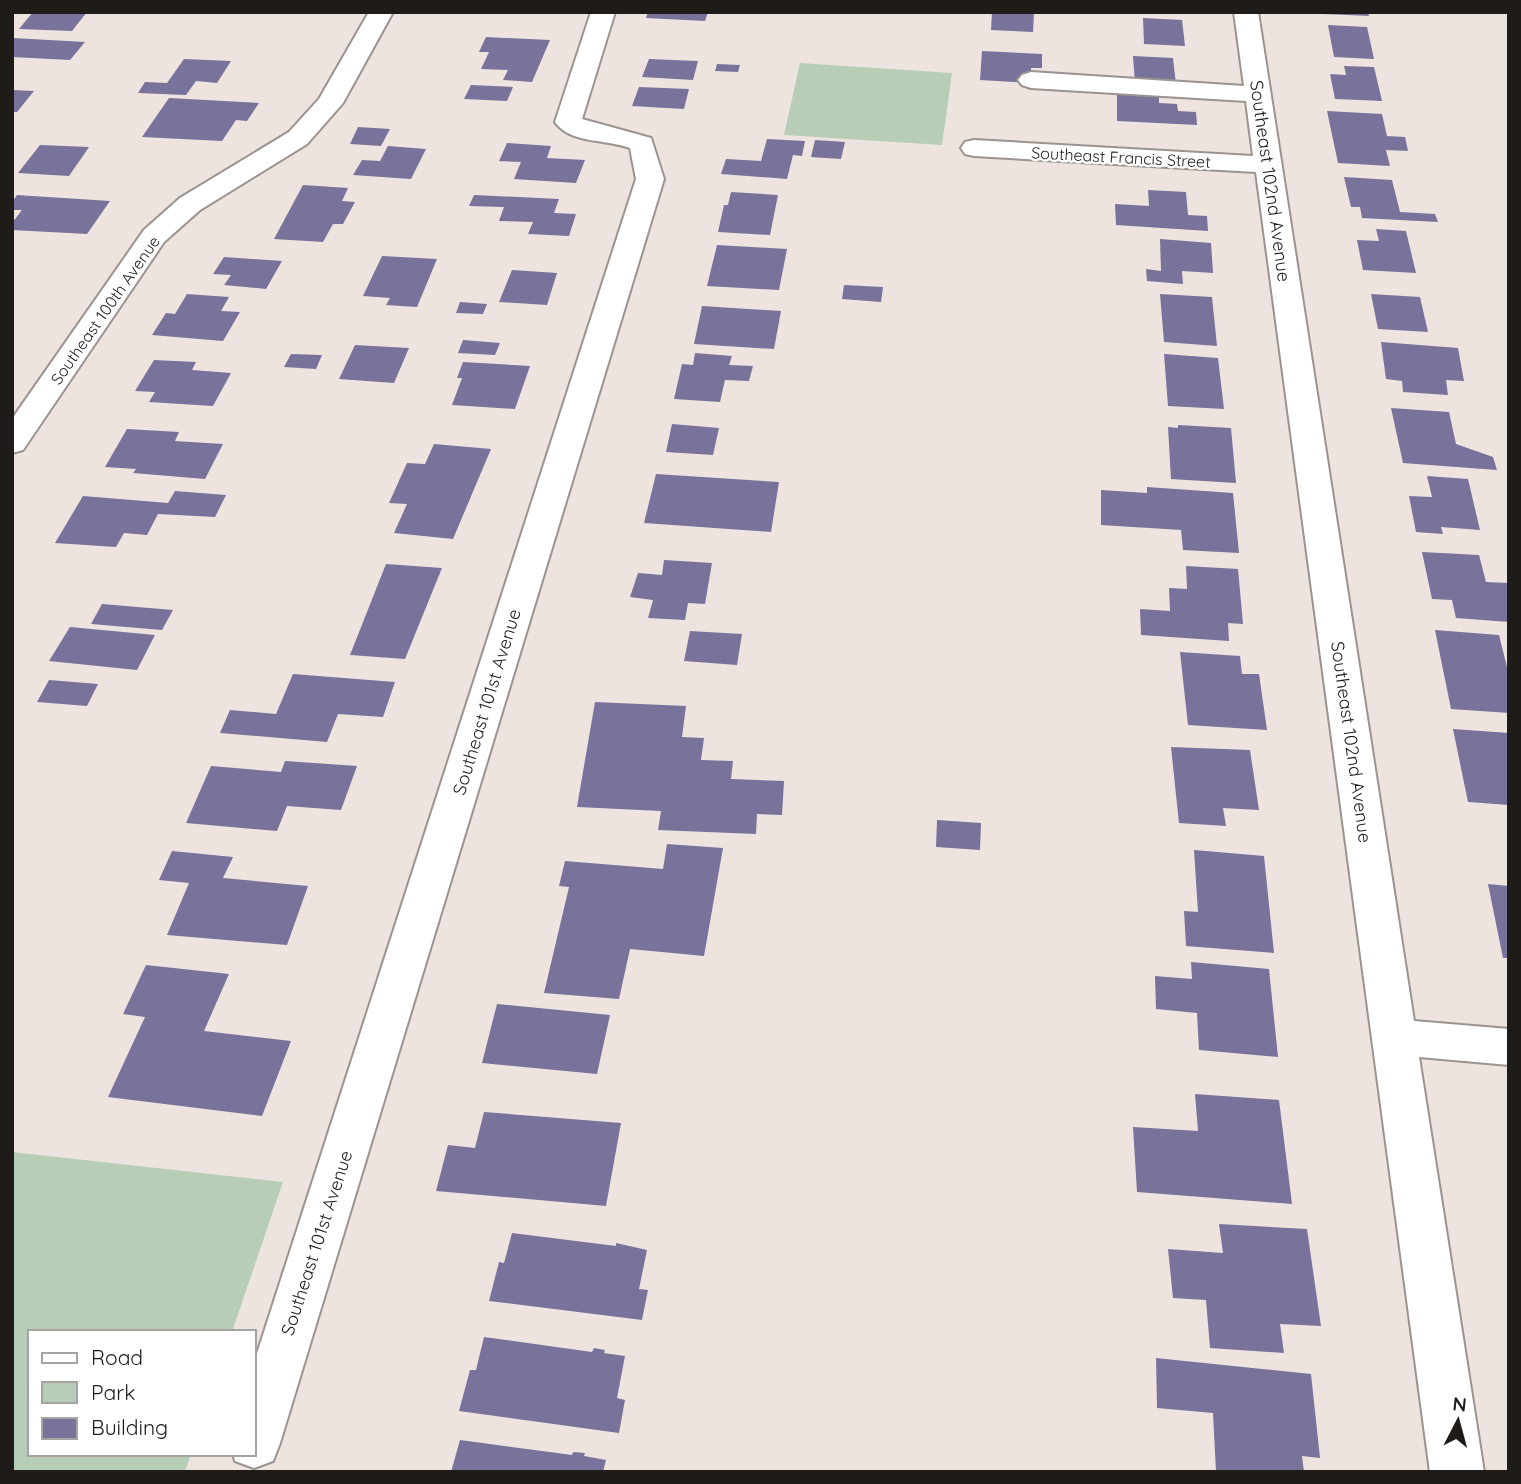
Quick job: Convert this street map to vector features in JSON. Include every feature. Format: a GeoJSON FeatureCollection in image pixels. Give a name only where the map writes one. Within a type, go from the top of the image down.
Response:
{"type":"FeatureCollection","features":[{"type":"Feature","properties":{"kind":"street","name":"Southeast 100th Avenue"},"geometry":{"type":"LineString","coordinates":[[12,443],[154,236],[190,204],[298,138],[330,103],[381,12]]}},
{"type":"Feature","properties":{"kind":"street","name":"Southeast 101st Avenue"},"geometry":{"type":"LineString","coordinates":[[256,1437],[650,178],[642,144],[625,135],[576,128],[568,122],[603,12]]}},
{"type":"Feature","properties":{"kind":"street","name":"Southeast 102nd Avenue"},"geometry":{"type":"LineString","coordinates":[[1246,12],[1457,1472]]}},
{"type":"Feature","properties":{"kind":"street"},"geometry":{"type":"LineString","coordinates":[[1031,80],[1257,94]]}},
{"type":"Feature","properties":{"kind":"street","name":"Southeast Francis Street"},"geometry":{"type":"LineString","coordinates":[[974,148],[1267,165]]}},
{"type":"Feature","properties":{"kind":"street"},"geometry":{"type":"LineString","coordinates":[[1393,1037],[1509,1047]]}},
{"type":"Feature","properties":{"kind":"green space"},"geometry":{"type":"Polygon","coordinates":[[[800,63],[952,73],[942,145],[784,135],[800,63]]]}},
{"type":"Feature","properties":{"kind":"green space"},"geometry":{"type":"Polygon","coordinates":[[[12,1152],[283,1182],[233,1330],[28,1330],[28,1456],[190,1456],[185,1472],[12,1472],[12,1152]]]}},
{"type":"Feature","properties":{"kind":"building"},"geometry":{"type":"Polygon","coordinates":[[[33,12],[87,12],[72,31],[19,29],[33,12]]]}},
{"type":"Feature","properties":{"kind":"building"},"geometry":{"type":"Polygon","coordinates":[[[648,12],[708,12],[705,21],[646,18],[648,12]]]}},
{"type":"Feature","properties":{"kind":"building"},"geometry":{"type":"Polygon","coordinates":[[[992,12],[1034,12],[1033,32],[991,30],[992,12]]]}},
{"type":"Feature","properties":{"kind":"building"},"geometry":{"type":"Polygon","coordinates":[[[1368,12],[1369,16],[1323,14],[1368,12]]]}},
{"type":"Feature","properties":{"kind":"building"},"geometry":{"type":"Polygon","coordinates":[[[1143,18],[1182,20],[1185,46],[1144,44],[1143,18]]]}},
{"type":"Feature","properties":{"kind":"building"},"geometry":{"type":"Polygon","coordinates":[[[1328,25],[1367,27],[1374,59],[1334,57],[1328,25]]]}},
{"type":"Feature","properties":{"kind":"building"},"geometry":{"type":"Polygon","coordinates":[[[486,37],[550,40],[532,82],[503,80],[508,70],[481,69],[489,52],[479,52],[486,37]]]}},
{"type":"Feature","properties":{"kind":"building"},"geometry":{"type":"Polygon","coordinates":[[[13,38],[85,42],[70,60],[12,57],[13,38]]]}},
{"type":"Feature","properties":{"kind":"building"},"geometry":{"type":"Polygon","coordinates":[[[982,51],[1042,54],[1042,68],[1031,68],[1031,83],[980,80],[982,51]]]}},
{"type":"Feature","properties":{"kind":"building"},"geometry":{"type":"Polygon","coordinates":[[[1133,56],[1173,58],[1176,85],[1135,83],[1133,56]]]}},
{"type":"Feature","properties":{"kind":"building"},"geometry":{"type":"Polygon","coordinates":[[[184,59],[231,61],[217,83],[196,81],[186,95],[138,93],[145,82],[167,83],[184,59]]]}},
{"type":"Feature","properties":{"kind":"building"},"geometry":{"type":"Polygon","coordinates":[[[649,59],[698,61],[693,80],[642,77],[649,59]]]}},
{"type":"Feature","properties":{"kind":"building"},"geometry":{"type":"Polygon","coordinates":[[[717,64],[740,65],[738,72],[715,71],[717,64]]]}},
{"type":"Feature","properties":{"kind":"building"},"geometry":{"type":"Polygon","coordinates":[[[1344,66],[1374,67],[1382,101],[1335,99],[1330,74],[1346,75],[1344,66]]]}},
{"type":"Feature","properties":{"kind":"building"},"geometry":{"type":"Polygon","coordinates":[[[471,85],[513,87],[507,101],[464,99],[471,85]]]}},
{"type":"Feature","properties":{"kind":"building"},"geometry":{"type":"Polygon","coordinates":[[[639,87],[689,89],[684,109],[632,106],[639,87]]]}},
{"type":"Feature","properties":{"kind":"building"},"geometry":{"type":"Polygon","coordinates":[[[12,90],[34,91],[17,112],[12,112],[12,90]]]}},
{"type":"Feature","properties":{"kind":"building"},"geometry":{"type":"Polygon","coordinates":[[[1117,94],[1159,97],[1159,103],[1177,104],[1178,111],[1196,112],[1197,125],[1117,121],[1117,94]]]}},
{"type":"Feature","properties":{"kind":"building"},"geometry":{"type":"Polygon","coordinates":[[[169,98],[259,103],[247,121],[236,120],[222,141],[142,137],[169,98]]]}},
{"type":"Feature","properties":{"kind":"building"},"geometry":{"type":"Polygon","coordinates":[[[1327,111],[1382,114],[1387,136],[1405,137],[1408,151],[1386,150],[1390,166],[1338,163],[1327,111]]]}},
{"type":"Feature","properties":{"kind":"building"},"geometry":{"type":"Polygon","coordinates":[[[358,127],[390,129],[381,146],[350,144],[358,127]]]}},
{"type":"Feature","properties":{"kind":"building"},"geometry":{"type":"Polygon","coordinates":[[[767,139],[805,141],[802,156],[793,155],[787,179],[721,174],[726,159],[761,161],[767,139]]]}},
{"type":"Feature","properties":{"kind":"building"},"geometry":{"type":"Polygon","coordinates":[[[815,140],[845,142],[841,159],[811,157],[815,140]]]}},
{"type":"Feature","properties":{"kind":"building"},"geometry":{"type":"Polygon","coordinates":[[[507,143],[551,146],[547,158],[585,160],[576,183],[514,179],[521,162],[499,161],[507,143]]]}},
{"type":"Feature","properties":{"kind":"building"},"geometry":{"type":"Polygon","coordinates":[[[40,145],[89,147],[69,176],[18,173],[40,145]]]}},
{"type":"Feature","properties":{"kind":"building"},"geometry":{"type":"Polygon","coordinates":[[[388,146],[426,149],[411,179],[353,175],[362,160],[380,161],[388,146]]]}},
{"type":"Feature","properties":{"kind":"building"},"geometry":{"type":"Polygon","coordinates":[[[1344,177],[1392,180],[1400,212],[1435,214],[1438,222],[1362,218],[1360,207],[1351,207],[1344,177]]]}},
{"type":"Feature","properties":{"kind":"building"},"geometry":{"type":"Polygon","coordinates":[[[303,185],[348,188],[342,201],[355,202],[343,224],[333,224],[323,242],[274,239],[303,185]]]}},
{"type":"Feature","properties":{"kind":"building"},"geometry":{"type":"Polygon","coordinates":[[[1148,190],[1186,192],[1188,215],[1207,216],[1208,231],[1116,225],[1115,204],[1149,206],[1148,190]]]}},
{"type":"Feature","properties":{"kind":"building"},"geometry":{"type":"Polygon","coordinates":[[[731,192],[778,195],[770,235],[718,232],[724,205],[728,205],[731,192]]]}},
{"type":"Feature","properties":{"kind":"building"},"geometry":{"type":"Polygon","coordinates":[[[17,195],[110,201],[87,234],[12,230],[12,223],[22,210],[12,210],[12,202],[17,195]]]}},
{"type":"Feature","properties":{"kind":"building"},"geometry":{"type":"Polygon","coordinates":[[[474,195],[559,199],[554,213],[576,214],[569,236],[528,234],[533,222],[499,221],[504,207],[469,206],[474,195]]]}},
{"type":"Feature","properties":{"kind":"building"},"geometry":{"type":"Polygon","coordinates":[[[1376,229],[1406,231],[1416,273],[1363,270],[1357,240],[1379,241],[1376,229]]]}},
{"type":"Feature","properties":{"kind":"building"},"geometry":{"type":"Polygon","coordinates":[[[1160,239],[1211,243],[1213,273],[1182,271],[1183,284],[1147,281],[1146,269],[1161,271],[1160,239]]]}},
{"type":"Feature","properties":{"kind":"building"},"geometry":{"type":"Polygon","coordinates":[[[717,245],[787,249],[779,290],[707,286],[717,245]]]}},
{"type":"Feature","properties":{"kind":"building"},"geometry":{"type":"Polygon","coordinates":[[[382,256],[437,259],[417,307],[386,305],[390,298],[363,296],[382,256]]]}},
{"type":"Feature","properties":{"kind":"building"},"geometry":{"type":"Polygon","coordinates":[[[224,257],[282,261],[266,289],[224,285],[231,275],[213,274],[224,257]]]}},
{"type":"Feature","properties":{"kind":"building"},"geometry":{"type":"Polygon","coordinates":[[[512,270],[557,273],[547,305],[499,302],[512,270]]]}},
{"type":"Feature","properties":{"kind":"building"},"geometry":{"type":"Polygon","coordinates":[[[844,285],[883,287],[881,302],[842,299],[844,285]]]}},
{"type":"Feature","properties":{"kind":"building"},"geometry":{"type":"Polygon","coordinates":[[[187,294],[229,297],[221,311],[240,312],[223,341],[152,335],[166,313],[175,314],[187,294]]]}},
{"type":"Feature","properties":{"kind":"building"},"geometry":{"type":"Polygon","coordinates":[[[1160,294],[1212,297],[1217,346],[1164,342],[1160,294]]]}},
{"type":"Feature","properties":{"kind":"building"},"geometry":{"type":"Polygon","coordinates":[[[1371,294],[1420,297],[1428,332],[1378,329],[1371,294]]]}},
{"type":"Feature","properties":{"kind":"building"},"geometry":{"type":"Polygon","coordinates":[[[460,302],[487,304],[483,314],[456,313],[460,302]]]}},
{"type":"Feature","properties":{"kind":"building"},"geometry":{"type":"Polygon","coordinates":[[[702,306],[781,311],[774,349],[694,344],[702,306]]]}},
{"type":"Feature","properties":{"kind":"building"},"geometry":{"type":"Polygon","coordinates":[[[463,340],[500,343],[495,355],[458,353],[463,340]]]}},
{"type":"Feature","properties":{"kind":"building"},"geometry":{"type":"Polygon","coordinates":[[[1381,342],[1458,348],[1464,381],[1446,380],[1448,395],[1403,392],[1402,381],[1386,379],[1381,342]]]}},
{"type":"Feature","properties":{"kind":"building"},"geometry":{"type":"Polygon","coordinates":[[[355,345],[409,348],[394,383],[339,379],[355,345]]]}},
{"type":"Feature","properties":{"kind":"building"},"geometry":{"type":"Polygon","coordinates":[[[695,353],[732,356],[729,365],[753,366],[749,381],[725,380],[720,402],[674,399],[682,364],[693,365],[695,353]]]}},
{"type":"Feature","properties":{"kind":"building"},"geometry":{"type":"Polygon","coordinates":[[[291,354],[322,355],[316,369],[284,367],[291,354]]]}},
{"type":"Feature","properties":{"kind":"building"},"geometry":{"type":"Polygon","coordinates":[[[1164,354],[1218,358],[1224,409],[1168,406],[1164,354]]]}},
{"type":"Feature","properties":{"kind":"building"},"geometry":{"type":"Polygon","coordinates":[[[154,360],[196,362],[192,370],[231,373],[213,406],[149,402],[155,392],[135,391],[154,360]]]}},
{"type":"Feature","properties":{"kind":"building"},"geometry":{"type":"Polygon","coordinates":[[[463,362],[530,366],[515,409],[452,405],[462,378],[457,378],[463,362]]]}},
{"type":"Feature","properties":{"kind":"building"},"geometry":{"type":"Polygon","coordinates":[[[1391,408],[1449,412],[1456,444],[1493,457],[1497,470],[1403,463],[1391,408]]]}},
{"type":"Feature","properties":{"kind":"building"},"geometry":{"type":"Polygon","coordinates":[[[672,424],[719,428],[713,455],[666,452],[672,424]]]}},
{"type":"Feature","properties":{"kind":"building"},"geometry":{"type":"Polygon","coordinates":[[[1178,425],[1231,428],[1236,483],[1171,479],[1168,427],[1178,428],[1178,425]]]}},
{"type":"Feature","properties":{"kind":"building"},"geometry":{"type":"Polygon","coordinates":[[[127,429],[179,432],[175,441],[223,444],[205,479],[133,473],[136,469],[105,467],[127,429]]]}},
{"type":"Feature","properties":{"kind":"building"},"geometry":{"type":"Polygon","coordinates":[[[434,444],[491,449],[453,539],[394,533],[407,504],[389,503],[407,463],[425,464],[434,444]]]}},
{"type":"Feature","properties":{"kind":"building"},"geometry":{"type":"Polygon","coordinates":[[[656,474],[779,482],[771,532],[644,523],[656,474]]]}},
{"type":"Feature","properties":{"kind":"building"},"geometry":{"type":"Polygon","coordinates":[[[1427,476],[1468,479],[1480,530],[1441,527],[1443,534],[1416,532],[1409,496],[1432,497],[1427,476]]]}},
{"type":"Feature","properties":{"kind":"building"},"geometry":{"type":"Polygon","coordinates":[[[1147,487],[1233,493],[1239,553],[1183,550],[1181,530],[1101,525],[1101,490],[1147,493],[1147,487]]]}},
{"type":"Feature","properties":{"kind":"building"},"geometry":{"type":"Polygon","coordinates":[[[175,491],[226,495],[215,517],[158,514],[147,535],[124,533],[116,547],[55,543],[83,496],[168,503],[175,491]]]}},
{"type":"Feature","properties":{"kind":"building"},"geometry":{"type":"Polygon","coordinates":[[[1422,552],[1479,555],[1486,582],[1509,583],[1509,622],[1456,618],[1452,600],[1432,599],[1422,552]]]}},
{"type":"Feature","properties":{"kind":"building"},"geometry":{"type":"Polygon","coordinates":[[[664,560],[712,563],[705,604],[688,603],[685,620],[648,618],[653,600],[630,597],[638,573],[662,575],[664,560]]]}},
{"type":"Feature","properties":{"kind":"building"},"geometry":{"type":"Polygon","coordinates":[[[386,564],[442,568],[405,659],[350,655],[386,564]]]}},
{"type":"Feature","properties":{"kind":"building"},"geometry":{"type":"Polygon","coordinates":[[[1186,566],[1238,569],[1243,624],[1228,623],[1229,641],[1141,635],[1140,609],[1170,611],[1169,588],[1187,589],[1186,566]]]}},
{"type":"Feature","properties":{"kind":"building"},"geometry":{"type":"Polygon","coordinates":[[[102,604],[173,610],[162,630],[91,624],[102,604]]]}},
{"type":"Feature","properties":{"kind":"building"},"geometry":{"type":"Polygon","coordinates":[[[70,627],[155,635],[137,670],[49,661],[70,627]]]}},
{"type":"Feature","properties":{"kind":"building"},"geometry":{"type":"Polygon","coordinates":[[[1435,630],[1499,635],[1509,675],[1509,713],[1451,709],[1435,630]]]}},
{"type":"Feature","properties":{"kind":"building"},"geometry":{"type":"Polygon","coordinates":[[[690,631],[742,634],[737,665],[684,661],[690,631]]]}},
{"type":"Feature","properties":{"kind":"building"},"geometry":{"type":"Polygon","coordinates":[[[1180,652],[1240,656],[1242,674],[1259,674],[1267,730],[1188,725],[1180,652]]]}},
{"type":"Feature","properties":{"kind":"building"},"geometry":{"type":"Polygon","coordinates":[[[293,674],[395,682],[383,717],[338,714],[327,742],[220,733],[230,710],[276,714],[293,674]]]}},
{"type":"Feature","properties":{"kind":"building"},"geometry":{"type":"Polygon","coordinates":[[[49,680],[98,684],[87,706],[37,702],[49,680]]]}},
{"type":"Feature","properties":{"kind":"building"},"geometry":{"type":"Polygon","coordinates":[[[595,702],[686,706],[682,737],[704,738],[701,760],[733,761],[731,779],[784,781],[782,815],[757,814],[756,834],[658,830],[661,811],[577,807],[595,702]]]}},
{"type":"Feature","properties":{"kind":"building"},"geometry":{"type":"Polygon","coordinates":[[[1453,729],[1509,733],[1509,805],[1468,802],[1453,729]]]}},
{"type":"Feature","properties":{"kind":"building"},"geometry":{"type":"Polygon","coordinates":[[[1171,747],[1250,750],[1259,810],[1223,808],[1226,826],[1179,823],[1171,747]]]}},
{"type":"Feature","properties":{"kind":"building"},"geometry":{"type":"Polygon","coordinates":[[[285,761],[357,766],[341,810],[287,806],[277,831],[186,823],[211,766],[281,772],[285,761]]]}},
{"type":"Feature","properties":{"kind":"building"},"geometry":{"type":"Polygon","coordinates":[[[937,820],[981,823],[980,850],[936,847],[937,820]]]}},
{"type":"Feature","properties":{"kind":"building"},"geometry":{"type":"Polygon","coordinates":[[[667,844],[723,848],[704,956],[630,949],[619,999],[544,993],[569,887],[559,886],[565,861],[663,869],[667,844]]]}},
{"type":"Feature","properties":{"kind":"building"},"geometry":{"type":"Polygon","coordinates":[[[1194,850],[1264,856],[1274,953],[1186,946],[1184,911],[1198,912],[1194,850]]]}},
{"type":"Feature","properties":{"kind":"building"},"geometry":{"type":"Polygon","coordinates":[[[172,851],[233,857],[223,878],[308,886],[287,945],[167,935],[189,883],[159,880],[172,851]]]}},
{"type":"Feature","properties":{"kind":"building"},"geometry":{"type":"Polygon","coordinates":[[[1488,884],[1509,886],[1509,958],[1503,958],[1488,884]]]}},
{"type":"Feature","properties":{"kind":"building"},"geometry":{"type":"Polygon","coordinates":[[[1191,962],[1269,969],[1278,1057],[1199,1050],[1197,1013],[1156,1009],[1155,976],[1192,979],[1191,962]]]}},
{"type":"Feature","properties":{"kind":"building"},"geometry":{"type":"Polygon","coordinates":[[[146,965],[229,974],[204,1031],[291,1041],[262,1116],[108,1097],[145,1017],[123,1014],[146,965]]]}},
{"type":"Feature","properties":{"kind":"building"},"geometry":{"type":"Polygon","coordinates":[[[497,1004],[610,1015],[597,1074],[482,1063],[497,1004]]]}},
{"type":"Feature","properties":{"kind":"building"},"geometry":{"type":"Polygon","coordinates":[[[1195,1094],[1279,1100],[1292,1204],[1137,1192],[1133,1127],[1198,1131],[1195,1094]]]}},
{"type":"Feature","properties":{"kind":"building"},"geometry":{"type":"Polygon","coordinates":[[[484,1112],[621,1123],[606,1206],[436,1191],[448,1145],[475,1148],[484,1112]]]}},
{"type":"Feature","properties":{"kind":"building"},"geometry":{"type":"Polygon","coordinates":[[[1219,1224],[1307,1229],[1321,1326],[1280,1324],[1284,1353],[1210,1348],[1206,1300],[1173,1298],[1168,1249],[1223,1253],[1219,1224]]]}},
{"type":"Feature","properties":{"kind":"building"},"geometry":{"type":"Polygon","coordinates":[[[512,1233],[616,1246],[616,1243],[647,1250],[639,1289],[648,1290],[642,1320],[489,1301],[499,1262],[504,1263],[512,1233]]]}},
{"type":"Feature","properties":{"kind":"building"},"geometry":{"type":"Polygon","coordinates":[[[484,1337],[592,1352],[594,1348],[605,1350],[604,1353],[625,1356],[617,1398],[625,1400],[619,1433],[459,1411],[470,1370],[476,1370],[484,1337]]]}},
{"type":"Feature","properties":{"kind":"building"},"geometry":{"type":"Polygon","coordinates":[[[1156,1358],[1311,1374],[1320,1458],[1302,1456],[1304,1472],[1216,1472],[1213,1413],[1157,1408],[1156,1358]]]}},
{"type":"Feature","properties":{"kind":"building"},"geometry":{"type":"Polygon","coordinates":[[[460,1440],[572,1455],[573,1452],[585,1453],[584,1456],[606,1460],[603,1472],[451,1472],[460,1440]]]}}]}
